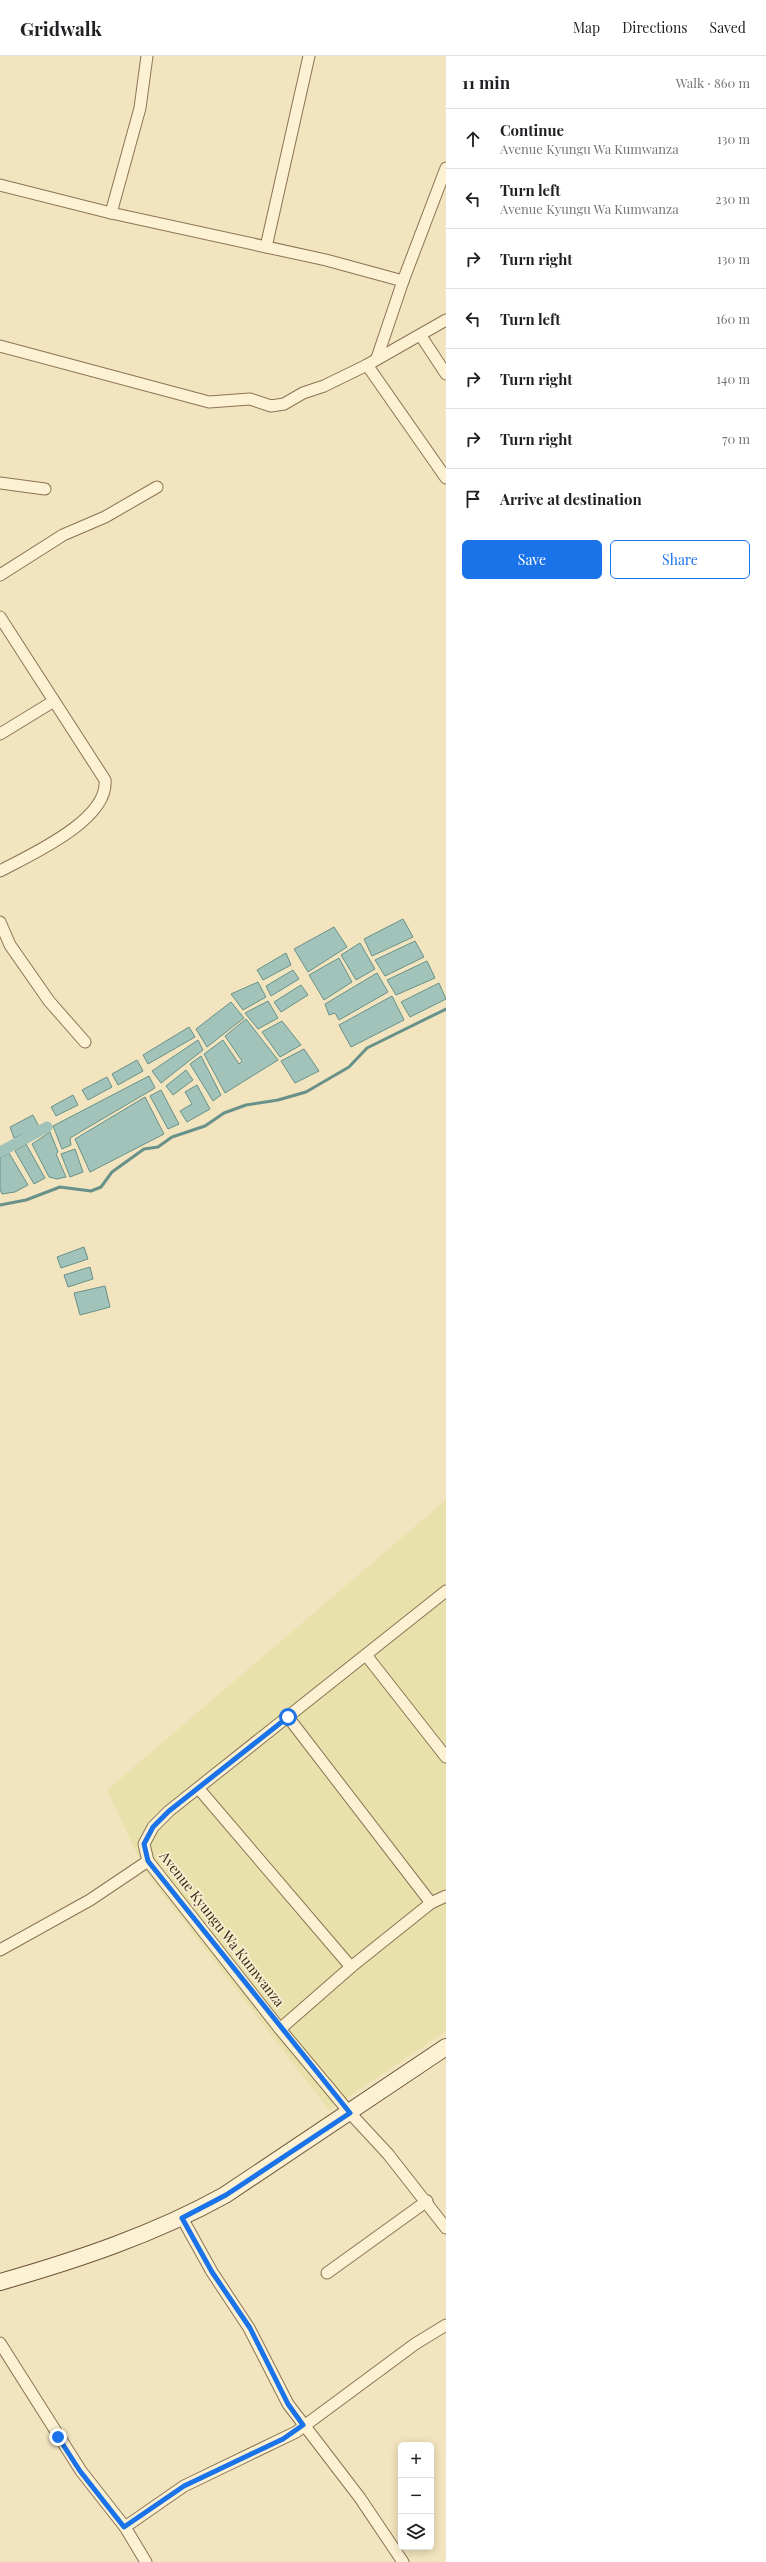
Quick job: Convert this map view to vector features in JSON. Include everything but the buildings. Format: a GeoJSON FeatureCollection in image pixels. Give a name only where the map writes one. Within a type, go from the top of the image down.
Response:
{"type":"FeatureCollection","features":[{"type":"Feature","properties":{"kind":"street"},"geometry":{"type":"LineString","coordinates":[[111,213],[140,108],[147,56]]}},
{"type":"Feature","properties":{"kind":"street"},"geometry":{"type":"LineString","coordinates":[[266,247],[309,56]]}},
{"type":"Feature","properties":{"kind":"street"},"geometry":{"type":"LineString","coordinates":[[377,358],[403,281],[446,168]]}},
{"type":"Feature","properties":{"kind":"street"},"geometry":{"type":"LineString","coordinates":[[0,185],[111,213],[326,260],[403,281]]}},
{"type":"Feature","properties":{"kind":"street"},"geometry":{"type":"LineString","coordinates":[[0,346],[60,360],[209,402],[250,399],[271,406],[284,404],[303,393],[324,386],[367,365],[377,358],[421,336],[446,320]]}},
{"type":"Feature","properties":{"kind":"street"},"geometry":{"type":"LineString","coordinates":[[421,336],[446,374]]}},
{"type":"Feature","properties":{"kind":"street"},"geometry":{"type":"LineString","coordinates":[[367,365],[446,478]]}},
{"type":"Feature","properties":{"kind":"street"},"geometry":{"type":"LineString","coordinates":[[0,483],[45,489]]}},
{"type":"Feature","properties":{"kind":"street"},"geometry":{"type":"LineString","coordinates":[[0,575],[63,535],[105,517],[156,487]]}},
{"type":"Feature","properties":{"kind":"street"},"geometry":{"type":"LineString","coordinates":[[0,617],[105,780],[105,792],[88,817],[51,844],[0,871]]}},
{"type":"Feature","properties":{"kind":"street"},"geometry":{"type":"LineString","coordinates":[[0,734],[54,701]]}},
{"type":"Feature","properties":{"kind":"street"},"geometry":{"type":"LineString","coordinates":[[0,922],[10,945],[49,1001],[86,1042]]}},
{"type":"Feature","properties":{"kind":"street","name":"Avenue Kyungu Wa Kumwanza"},"geometry":{"type":"LineString","coordinates":[[446,1591],[169,1811],[145,1838],[148,1861],[280,2029],[350,2113],[388,2154],[427,2201],[446,2228]]}},
{"type":"Feature","properties":{"kind":"street"},"geometry":{"type":"LineString","coordinates":[[366,1655],[446,1757]]}},
{"type":"Feature","properties":{"kind":"street"},"geometry":{"type":"LineString","coordinates":[[288,1717],[431,1903]]}},
{"type":"Feature","properties":{"kind":"street"},"geometry":{"type":"LineString","coordinates":[[198,1789],[351,1967]]}},
{"type":"Feature","properties":{"kind":"street"},"geometry":{"type":"LineString","coordinates":[[0,1950],[90,1900],[148,1861]]}},
{"type":"Feature","properties":{"kind":"street"},"geometry":{"type":"LineString","coordinates":[[280,2029],[351,1967],[431,1903],[446,1896]]}},
{"type":"Feature","properties":{"kind":"street"},"geometry":{"type":"LineString","coordinates":[[0,2282],[82,2256],[182,2218],[226,2195],[446,2047]]}},
{"type":"Feature","properties":{"kind":"street"},"geometry":{"type":"LineString","coordinates":[[327,2273],[427,2201]]}},
{"type":"Feature","properties":{"kind":"street"},"geometry":{"type":"LineString","coordinates":[[182,2218],[212,2272],[250,2328],[288,2404],[303,2425],[324,2448],[403,2562]]}},
{"type":"Feature","properties":{"kind":"street"},"geometry":{"type":"LineString","coordinates":[[124,2527],[184,2486],[283,2439],[415,2344],[446,2325]]}},
{"type":"Feature","properties":{"kind":"street"},"geometry":{"type":"LineString","coordinates":[[0,2343],[80,2471],[124,2527],[146,2562]]}},
{"type":"Feature","properties":{"kind":"shaded area"},"geometry":{"type":"Polygon","coordinates":[[[446,1500],[446,2031],[329,2110],[145,1871],[107,1790],[446,1500]]]}},
{"type":"Feature","properties":{"kind":"water"},"geometry":{"type":"Polygon","coordinates":[[[403,919],[413,937],[372,956],[364,939],[403,919]]]}},
{"type":"Feature","properties":{"kind":"water"},"geometry":{"type":"Polygon","coordinates":[[[334,927],[347,947],[308,972],[294,949],[334,927]]]}},
{"type":"Feature","properties":{"kind":"water"},"geometry":{"type":"Polygon","coordinates":[[[415,941],[424,957],[385,976],[375,960],[415,941]]]}},
{"type":"Feature","properties":{"kind":"water"},"geometry":{"type":"Polygon","coordinates":[[[360,943],[375,969],[356,980],[341,955],[360,943]]]}},
{"type":"Feature","properties":{"kind":"water"},"geometry":{"type":"Polygon","coordinates":[[[286,953],[291,965],[263,980],[257,970],[286,953]]]}},
{"type":"Feature","properties":{"kind":"water"},"geometry":{"type":"Polygon","coordinates":[[[339,958],[352,982],[324,1000],[309,975],[339,958]]]}},
{"type":"Feature","properties":{"kind":"water"},"geometry":{"type":"Polygon","coordinates":[[[427,961],[435,978],[396,995],[387,980],[427,961]]]}},
{"type":"Feature","properties":{"kind":"water"},"geometry":{"type":"Polygon","coordinates":[[[293,970],[299,979],[271,996],[266,986],[293,970]]]}},
{"type":"Feature","properties":{"kind":"water"},"geometry":{"type":"Polygon","coordinates":[[[377,973],[388,992],[339,1020],[335,1013],[329,1015],[325,1004],[377,973]]]}},
{"type":"Feature","properties":{"kind":"water"},"geometry":{"type":"Polygon","coordinates":[[[258,982],[266,997],[243,1010],[231,994],[258,982]]]}},
{"type":"Feature","properties":{"kind":"water"},"geometry":{"type":"Polygon","coordinates":[[[439,983],[446,999],[410,1017],[401,1002],[439,983]]]}},
{"type":"Feature","properties":{"kind":"water"},"geometry":{"type":"Polygon","coordinates":[[[301,985],[308,995],[281,1012],[274,1002],[301,985]]]}},
{"type":"Feature","properties":{"kind":"water"},"geometry":{"type":"Polygon","coordinates":[[[392,996],[404,1020],[351,1047],[339,1025],[392,996]]]}},
{"type":"Feature","properties":{"kind":"water"},"geometry":{"type":"Polygon","coordinates":[[[268,1001],[278,1018],[258,1029],[245,1013],[268,1001]]]}},
{"type":"Feature","properties":{"kind":"water"},"geometry":{"type":"Polygon","coordinates":[[[231,1002],[244,1018],[207,1047],[196,1029],[231,1002]]]}},
{"type":"Feature","properties":{"kind":"water"},"geometry":{"type":"Polygon","coordinates":[[[246,1019],[278,1060],[225,1093],[204,1054],[223,1040],[239,1064],[242,1061],[225,1036],[246,1019]]]}},
{"type":"Feature","properties":{"kind":"water"},"geometry":{"type":"Polygon","coordinates":[[[282,1021],[301,1045],[280,1057],[262,1032],[282,1021]]]}},
{"type":"Feature","properties":{"kind":"water"},"geometry":{"type":"Polygon","coordinates":[[[189,1027],[195,1037],[148,1064],[143,1055],[189,1027]]]}},
{"type":"Feature","properties":{"kind":"water"},"geometry":{"type":"Polygon","coordinates":[[[198,1040],[203,1050],[161,1083],[152,1071],[198,1040]]]}},
{"type":"Feature","properties":{"kind":"water"},"geometry":{"type":"Polygon","coordinates":[[[304,1049],[319,1071],[295,1083],[281,1061],[304,1049]]]}},
{"type":"Feature","properties":{"kind":"water"},"geometry":{"type":"Polygon","coordinates":[[[201,1056],[221,1095],[213,1101],[190,1064],[201,1056]]]}},
{"type":"Feature","properties":{"kind":"water"},"geometry":{"type":"Polygon","coordinates":[[[137,1060],[143,1071],[118,1085],[112,1074],[137,1060]]]}},
{"type":"Feature","properties":{"kind":"water"},"geometry":{"type":"Polygon","coordinates":[[[186,1070],[193,1080],[173,1095],[166,1086],[186,1070]]]}},
{"type":"Feature","properties":{"kind":"water"},"geometry":{"type":"Polygon","coordinates":[[[149,1076],[155,1088],[70,1138],[71,1145],[62,1149],[53,1126],[149,1076]]]}},
{"type":"Feature","properties":{"kind":"water"},"geometry":{"type":"Polygon","coordinates":[[[107,1077],[112,1087],[88,1100],[82,1090],[107,1077]]]}},
{"type":"Feature","properties":{"kind":"water"},"geometry":{"type":"Polygon","coordinates":[[[197,1085],[210,1109],[187,1122],[180,1111],[192,1104],[185,1092],[197,1085]]]}},
{"type":"Feature","properties":{"kind":"water"},"geometry":{"type":"Polygon","coordinates":[[[161,1090],[179,1124],[168,1129],[150,1096],[161,1090]]]}},
{"type":"Feature","properties":{"kind":"water"},"geometry":{"type":"Polygon","coordinates":[[[73,1095],[78,1105],[56,1116],[51,1107],[73,1095]]]}},
{"type":"Feature","properties":{"kind":"water"},"geometry":{"type":"Polygon","coordinates":[[[145,1097],[164,1134],[90,1172],[75,1139],[145,1097]]]}},
{"type":"Feature","properties":{"kind":"water"},"geometry":{"type":"Polygon","coordinates":[[[33,1115],[39,1127],[14,1138],[10,1127],[33,1115]]]}},
{"type":"Feature","properties":{"kind":"water"},"geometry":{"type":"Polygon","coordinates":[[[50,1132],[58,1152],[56,1154],[66,1177],[57,1179],[49,1177],[32,1144],[50,1132]]]}},
{"type":"Feature","properties":{"kind":"water"},"geometry":{"type":"Polygon","coordinates":[[[26,1144],[45,1178],[34,1184],[15,1151],[26,1144]]]}},
{"type":"Feature","properties":{"kind":"water"},"geometry":{"type":"Polygon","coordinates":[[[75,1149],[83,1172],[70,1177],[61,1154],[75,1149]]]}},
{"type":"Feature","properties":{"kind":"water"},"geometry":{"type":"Polygon","coordinates":[[[9,1153],[28,1185],[15,1192],[2,1194],[0,1189],[0,1158],[9,1153]]]}},
{"type":"Feature","properties":{"kind":"water"},"geometry":{"type":"Polygon","coordinates":[[[84,1247],[88,1259],[61,1268],[57,1257],[84,1247]]]}},
{"type":"Feature","properties":{"kind":"water"},"geometry":{"type":"Polygon","coordinates":[[[90,1267],[93,1279],[68,1287],[64,1275],[90,1267]]]}},
{"type":"Feature","properties":{"kind":"water"},"geometry":{"type":"Polygon","coordinates":[[[105,1286],[110,1307],[80,1315],[74,1293],[105,1286]]]}},
{"type":"Feature","properties":{"kind":"waterway"},"geometry":{"type":"LineString","coordinates":[[0,1205],[26,1200],[60,1187],[91,1191],[101,1187],[112,1172],[144,1149],[158,1147],[172,1137],[205,1126],[224,1113],[246,1105],[278,1100],[306,1092],[349,1067],[367,1048],[446,1009]]}},
{"type":"Feature","properties":{"kind":"waterway"},"geometry":{"type":"LineString","coordinates":[[0,1152],[47,1127]]}},
{"type":"Feature","properties":{"kind":"route"},"geometry":{"type":"LineString","coordinates":[[58,2437],[80,2471],[124,2527],[184,2486],[283,2439],[296,2432],[303,2425],[288,2404],[250,2328],[212,2272],[182,2218],[226,2195],[350,2113],[280,2029],[148,1861],[144,1844],[145,1838],[153,1827],[169,1811],[288,1717]]}}]}
